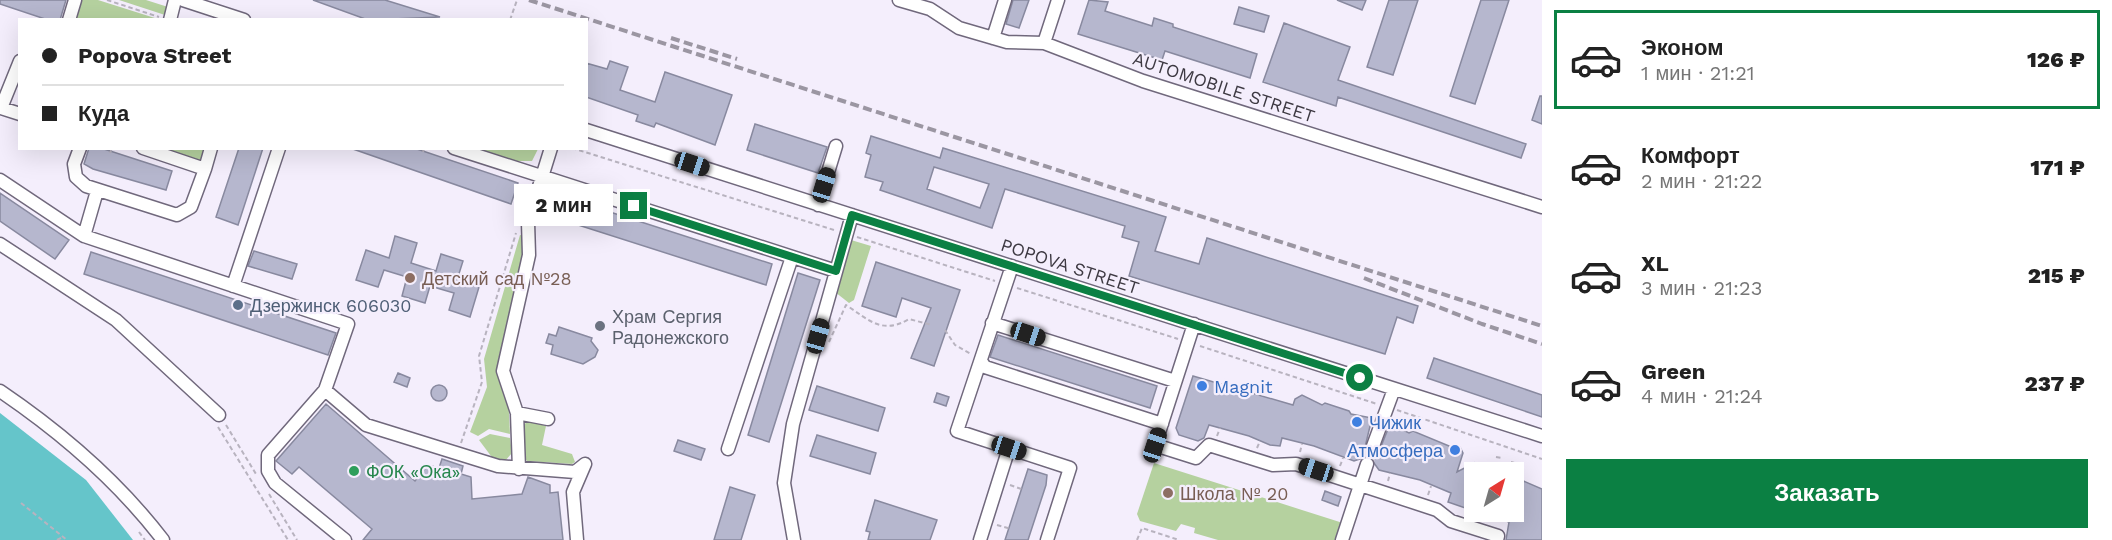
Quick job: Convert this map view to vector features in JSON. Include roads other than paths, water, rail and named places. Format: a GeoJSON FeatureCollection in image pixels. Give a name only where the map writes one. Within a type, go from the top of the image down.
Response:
{"type":"FeatureCollection","features":[{"type":"Feature","properties":{"kind":"street"},"geometry":{"type":"LineString","coordinates":[[70,18],[75,0]]}},
{"type":"Feature","properties":{"kind":"street"},"geometry":{"type":"LineString","coordinates":[[170,18],[175,0]]}},
{"type":"Feature","properties":{"kind":"street"},"geometry":{"type":"LineString","coordinates":[[183,0],[238,18]]}},
{"type":"Feature","properties":{"kind":"street","name":"AUTOMOBILE STREET"},"geometry":{"type":"LineString","coordinates":[[899,0],[930,9],[959,28],[1007,42],[1044,43],[1143,81],[1542,207]]}},
{"type":"Feature","properties":{"kind":"street"},"geometry":{"type":"LineString","coordinates":[[993,38],[1005,0]]}},
{"type":"Feature","properties":{"kind":"street"},"geometry":{"type":"LineString","coordinates":[[1044,43],[1058,0]]}},
{"type":"Feature","properties":{"kind":"street"},"geometry":{"type":"LineString","coordinates":[[18,62],[1,108],[18,113]]}},
{"type":"Feature","properties":{"kind":"street","name":"POPOVA STREET"},"geometry":{"type":"LineString","coordinates":[[588,131],[1542,436]]}},
{"type":"Feature","properties":{"kind":"street"},"geometry":{"type":"LineString","coordinates":[[818,205],[836,146]]}},
{"type":"Feature","properties":{"kind":"street"},"geometry":{"type":"LineString","coordinates":[[79,150],[74,164],[76,177],[97,191],[177,215],[191,207],[210,150]]}},
{"type":"Feature","properties":{"kind":"street"},"geometry":{"type":"LineString","coordinates":[[149,150],[205,169]]}},
{"type":"Feature","properties":{"kind":"street"},"geometry":{"type":"LineString","coordinates":[[233,286],[278,150]]}},
{"type":"Feature","properties":{"kind":"street"},"geometry":{"type":"LineString","coordinates":[[460,150],[836,271]]}},
{"type":"Feature","properties":{"kind":"street"},"geometry":{"type":"LineString","coordinates":[[519,469],[517,413],[502,371],[529,255],[528,222],[550,150]]}},
{"type":"Feature","properties":{"kind":"street"},"geometry":{"type":"LineString","coordinates":[[0,180],[84,236],[348,324],[325,390],[268,455],[268,471],[275,483],[345,540]]}},
{"type":"Feature","properties":{"kind":"street"},"geometry":{"type":"LineString","coordinates":[[84,236],[97,191]]}},
{"type":"Feature","properties":{"kind":"street"},"geometry":{"type":"LineString","coordinates":[[794,540],[784,483],[793,424],[852,215]]}},
{"type":"Feature","properties":{"kind":"street"},"geometry":{"type":"LineString","coordinates":[[0,244],[116,320],[216,417]]}},
{"type":"Feature","properties":{"kind":"street"},"geometry":{"type":"LineString","coordinates":[[728,449],[792,257]]}},
{"type":"Feature","properties":{"kind":"street"},"geometry":{"type":"LineString","coordinates":[[1012,266],[957,431],[1070,468],[1047,540]]}},
{"type":"Feature","properties":{"kind":"street"},"geometry":{"type":"LineString","coordinates":[[992,323],[1175,381]]}},
{"type":"Feature","properties":{"kind":"street"},"geometry":{"type":"LineString","coordinates":[[1194,324],[1155,445],[1196,458],[1209,445],[1273,465],[1296,464],[1437,510],[1452,521],[1498,536],[1497,540]]}},
{"type":"Feature","properties":{"kind":"street"},"geometry":{"type":"LineString","coordinates":[[981,361],[985,367],[1162,424]]}},
{"type":"Feature","properties":{"kind":"street"},"geometry":{"type":"LineString","coordinates":[[1373,446],[1394,388]]}},
{"type":"Feature","properties":{"kind":"street"},"geometry":{"type":"LineString","coordinates":[[325,390],[366,425],[498,466],[575,472],[585,464],[573,492],[578,540]]}},
{"type":"Feature","properties":{"kind":"street"},"geometry":{"type":"LineString","coordinates":[[0,391],[43,420],[104,472],[163,540]]}},
{"type":"Feature","properties":{"kind":"street"},"geometry":{"type":"LineString","coordinates":[[517,413],[548,419]]}},
{"type":"Feature","properties":{"kind":"street"},"geometry":{"type":"LineString","coordinates":[[980,540],[1009,448]]}},
{"type":"Feature","properties":{"kind":"street"},"geometry":{"type":"LineString","coordinates":[[1342,540],[1367,464]]}},
{"type":"Feature","properties":{"kind":"water"},"geometry":{"type":"Polygon","coordinates":[[[0,413],[86,480],[133,540],[0,540],[0,413]]]}},
{"type":"Feature","properties":{"kind":"tunnel"},"geometry":{"type":"LineString","coordinates":[[1367,464],[1373,446]]}},
{"type":"Feature","properties":{"kind":"railway"},"geometry":{"type":"LineString","coordinates":[[529,0],[585,18]]}},
{"type":"Feature","properties":{"kind":"railway"},"geometry":{"type":"LineString","coordinates":[[588,19],[1542,326]]}},
{"type":"Feature","properties":{"kind":"railway"},"geometry":{"type":"LineString","coordinates":[[671,38],[737,59]]}},
{"type":"Feature","properties":{"kind":"railway"},"geometry":{"type":"LineString","coordinates":[[1364,278],[1482,324],[1542,344]]}},
{"type":"Feature","properties":{"kind":"place","name":"Детский сад №28"},"geometry":{"type":"Point","coordinates":[410,278]}},
{"type":"Feature","properties":{"kind":"place","name":"Дзержинск 606030"},"geometry":{"type":"Point","coordinates":[238,305]}},
{"type":"Feature","properties":{"kind":"place","name":"Храм Сергия Радонежского"},"geometry":{"type":"Point","coordinates":[600,326]}},
{"type":"Feature","properties":{"kind":"place","name":"Magnit"},"geometry":{"type":"Point","coordinates":[1202,386]}},
{"type":"Feature","properties":{"kind":"place","name":"Чижик"},"geometry":{"type":"Point","coordinates":[1357,422]}},
{"type":"Feature","properties":{"kind":"place","name":"Атмосфера"},"geometry":{"type":"Point","coordinates":[1455,450]}},
{"type":"Feature","properties":{"kind":"place","name":"ФОК «Ока»"},"geometry":{"type":"Point","coordinates":[354,471]}},
{"type":"Feature","properties":{"kind":"place","name":"Школа № 20"},"geometry":{"type":"Point","coordinates":[1168,493]}}]}
